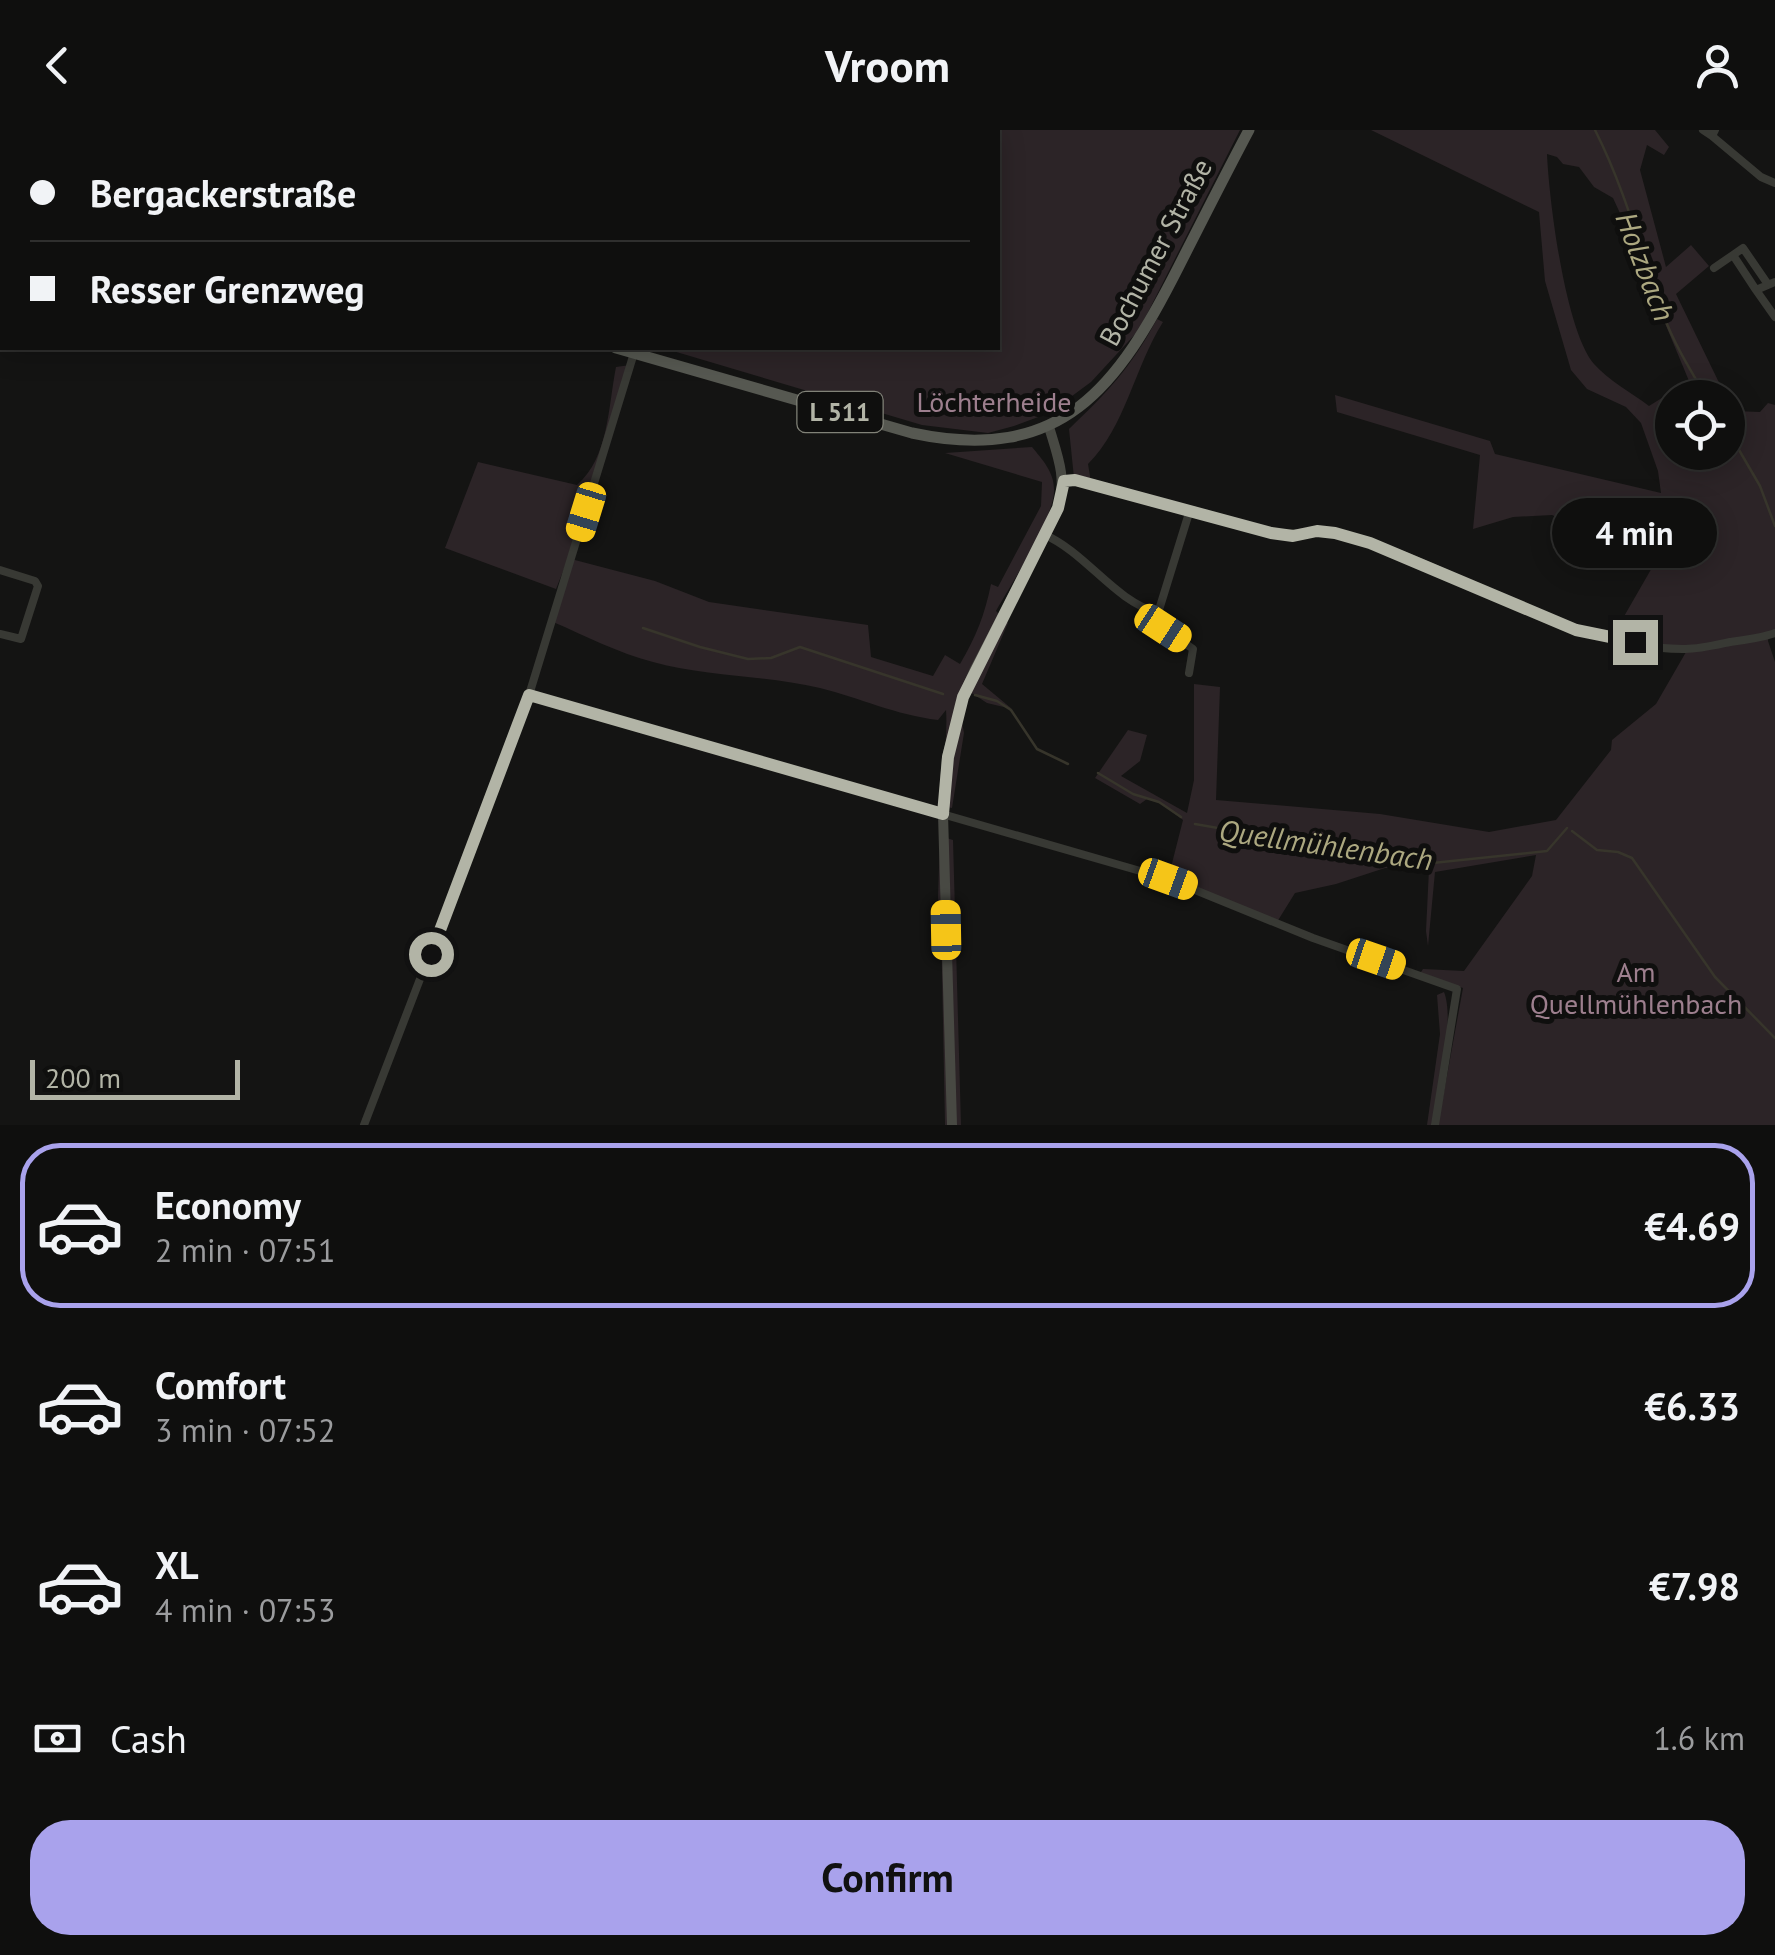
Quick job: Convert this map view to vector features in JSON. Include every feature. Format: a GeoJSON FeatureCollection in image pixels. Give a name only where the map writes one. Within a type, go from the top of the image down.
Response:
{"type":"FeatureCollection","features":[{"type":"Feature","properties":{"kind":"main road","name":"Bochumer Straße"},"geometry":{"type":"LineString","coordinates":[[1049,427],[1097,392],[1138,343],[1248,130]]}},
{"type":"Feature","properties":{"kind":"main road","name":"L 511"},"geometry":{"type":"LineString","coordinates":[[625,350],[954,442],[1004,438],[1049,427]]}},
{"type":"Feature","properties":{"kind":"main road"},"geometry":{"type":"LineString","coordinates":[[952,1125],[943,814],[948,757],[963,697],[1058,508],[1064,481],[1049,427]]}},
{"type":"Feature","properties":{"kind":"street"},"geometry":{"type":"LineString","coordinates":[[1702,130],[1714,133],[1761,176],[1775,183]]}},
{"type":"Feature","properties":{"kind":"street"},"geometry":{"type":"LineString","coordinates":[[1714,268],[1743,248],[1771,283],[1756,290]]}},
{"type":"Feature","properties":{"kind":"street"},"geometry":{"type":"LineString","coordinates":[[1734,255],[1775,317]]}},
{"type":"Feature","properties":{"kind":"street"},"geometry":{"type":"LineString","coordinates":[[364,1125],[529,695],[634,352]]}},
{"type":"Feature","properties":{"kind":"street"},"geometry":{"type":"LineString","coordinates":[[1064,481],[1075,480],[1271,533],[1293,536],[1317,531],[1352,538],[1511,600],[1576,630],[1686,650],[1772,634]]}},
{"type":"Feature","properties":{"kind":"street"},"geometry":{"type":"LineString","coordinates":[[1189,513],[1158,612],[1163,628],[1192,649],[1189,673]]}},
{"type":"Feature","properties":{"kind":"street"},"geometry":{"type":"LineString","coordinates":[[1043,534],[1075,553],[1133,602],[1158,612]]}},
{"type":"Feature","properties":{"kind":"street"},"geometry":{"type":"LineString","coordinates":[[0,570],[38,584],[21,639],[0,634]]}},
{"type":"Feature","properties":{"kind":"street"},"geometry":{"type":"LineString","coordinates":[[529,695],[1168,879],[1314,938],[1458,989],[1435,1125]]}},
{"type":"Feature","properties":{"kind":"green space","name":"Löchterheide"},"geometry":{"type":"Polygon","coordinates":[[[1000,130],[1240,130],[1139,330],[1091,382],[1049,413],[988,433],[922,425],[670,350],[1000,350],[1000,130]]]}},
{"type":"Feature","properties":{"kind":"green space","name":"Am Quellmühlenbach"},"geometry":{"type":"Polygon","coordinates":[[[1371,130],[1655,130],[1669,147],[1664,155],[1647,145],[1640,170],[1666,267],[1691,245],[1709,266],[1676,294],[1718,380],[1689,380],[1645,275],[1633,256],[1613,198],[1594,187],[1579,167],[1563,164],[1547,154],[1560,263],[1575,323],[1594,364],[1649,406],[1655,402],[1655,463],[1641,423],[1626,407],[1587,389],[1571,370],[1545,281],[1539,212],[1371,130]]]}},
{"type":"Feature","properties":{"kind":"green space"},"geometry":{"type":"Polygon","coordinates":[[[1157,319],[1163,322],[1121,414],[1088,464],[1091,482],[1074,478],[1069,429],[1118,378],[1157,319]]]}},
{"type":"Feature","properties":{"kind":"green space"},"geometry":{"type":"Polygon","coordinates":[[[630,365],[597,486],[556,589],[445,548],[478,462],[577,485],[588,474],[601,446],[616,367],[630,365]]]}},
{"type":"Feature","properties":{"kind":"green space","name":"Am Quellmühlenbach"},"geometry":{"type":"Polygon","coordinates":[[[1335,395],[1490,441],[1495,454],[1661,493],[1658,471],[1745,470],[1745,411],[1760,412],[1768,403],[1775,405],[1775,631],[1769,634],[1768,641],[1775,662],[1775,1125],[1438,1125],[1463,988],[1419,975],[1423,969],[1464,971],[1532,876],[1536,855],[1435,872],[1428,946],[1429,869],[1385,868],[1295,893],[1277,922],[1168,879],[1183,820],[1162,804],[1147,799],[1140,804],[1095,778],[1128,730],[1147,735],[1140,761],[1121,776],[1187,813],[1194,780],[1194,684],[1220,687],[1216,800],[1380,814],[1489,832],[1556,820],[1611,750],[1612,740],[1656,704],[1686,652],[1615,644],[1619,635],[1615,632],[1657,559],[1552,515],[1513,517],[1473,529],[1480,455],[1337,412],[1335,395]]]}},
{"type":"Feature","properties":{"kind":"green space"},"geometry":{"type":"Polygon","coordinates":[[[1032,447],[1052,477],[1053,501],[996,611],[1008,623],[982,684],[1012,709],[987,703],[964,688],[958,701],[964,733],[952,808],[938,805],[946,710],[938,720],[923,718],[799,684],[674,667],[627,654],[553,622],[571,559],[655,581],[709,602],[868,625],[871,657],[933,676],[945,655],[960,664],[979,625],[991,584],[998,587],[1041,506],[1042,482],[945,453],[1032,447]]]}},
{"type":"Feature","properties":{"kind":"green space"},"geometry":{"type":"Polygon","coordinates":[[[940,836],[953,840],[961,1125],[945,1125],[938,898],[940,836]]]}},
{"type":"Feature","properties":{"kind":"green space"},"geometry":{"type":"Polygon","coordinates":[[[1444,992],[1448,1020],[1445,1057],[1432,1125],[1427,1125],[1440,1034],[1437,995],[1444,992]]]}},
{"type":"Feature","properties":{"kind":"waterway","name":"Holzbach"},"geometry":{"type":"LineString","coordinates":[[1595,130],[1624,198],[1667,325],[1696,380]]}},
{"type":"Feature","properties":{"kind":"waterway","name":"Holzbach"},"geometry":{"type":"LineString","coordinates":[[1745,460],[1775,526]]}},
{"type":"Feature","properties":{"kind":"waterway","name":"Quellmühlenbach"},"geometry":{"type":"LineString","coordinates":[[643,628],[748,659],[771,658],[800,647],[943,694]]}},
{"type":"Feature","properties":{"kind":"waterway","name":"Quellmühlenbach"},"geometry":{"type":"LineString","coordinates":[[975,695],[1011,710],[1037,749],[1068,764]]}},
{"type":"Feature","properties":{"kind":"waterway","name":"Quellmühlenbach"},"geometry":{"type":"LineString","coordinates":[[1098,773],[1181,817]]}},
{"type":"Feature","properties":{"kind":"waterway","name":"Quellmühlenbach"},"geometry":{"type":"LineString","coordinates":[[1195,824],[1423,864],[1547,851],[1567,828]]}},
{"type":"Feature","properties":{"kind":"waterway","name":"Quellmühlenbach"},"geometry":{"type":"LineString","coordinates":[[1572,831],[1597,850],[1632,858],[1715,977],[1775,1038]]}},
{"type":"Feature","properties":{"kind":"route"},"geometry":{"type":"LineString","coordinates":[[431,954],[529,695],[943,814],[948,757],[963,697],[1058,508],[1064,481],[1075,480],[1271,533],[1335,533],[1406,557],[1576,630],[1635,642]]}}]}
